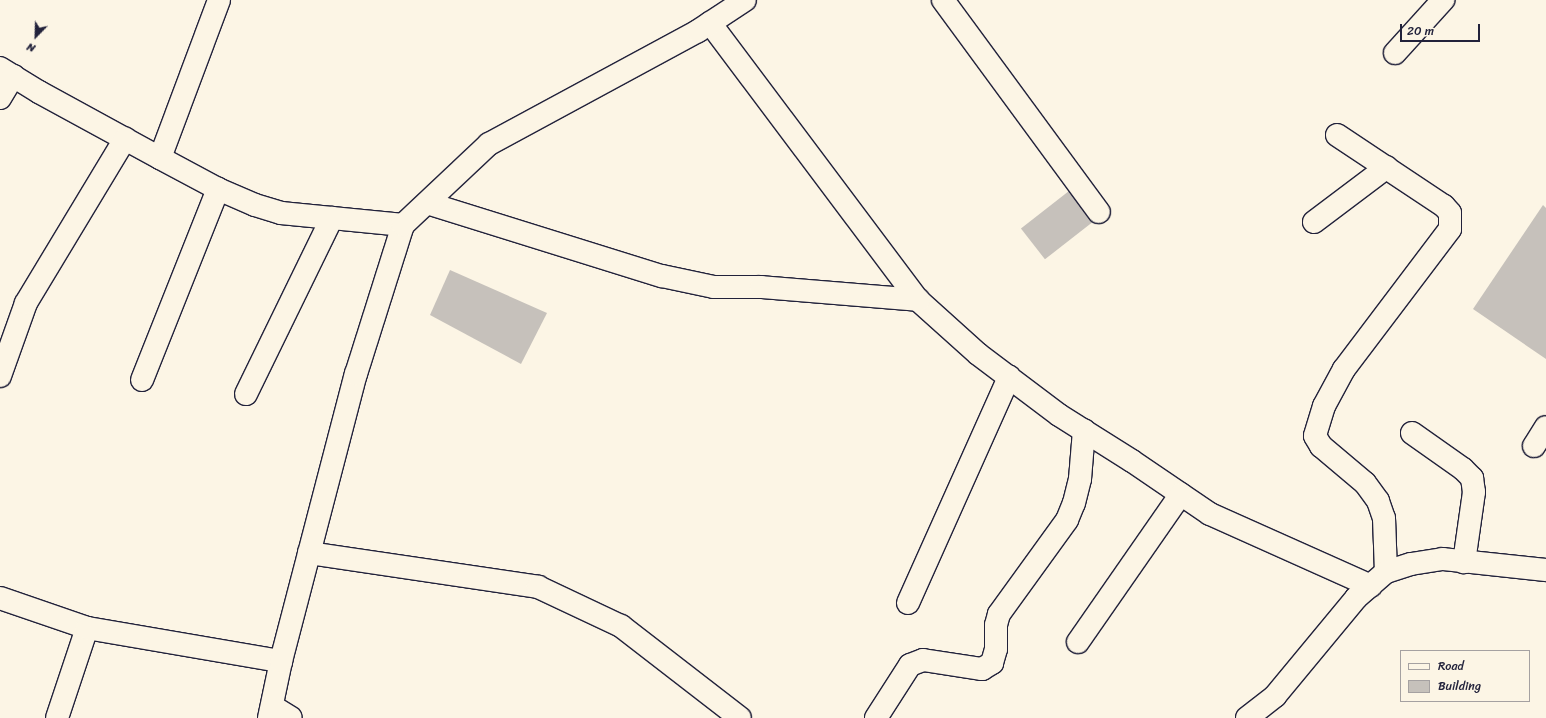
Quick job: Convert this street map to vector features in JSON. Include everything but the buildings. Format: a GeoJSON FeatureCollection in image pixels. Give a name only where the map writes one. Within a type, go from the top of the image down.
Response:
{"type":"FeatureCollection","features":[{"type":"Feature","properties":{"kind":"street"},"geometry":{"type":"LineString","coordinates":[[160,158],[219,0]]}},
{"type":"Feature","properties":{"kind":"street"},"geometry":{"type":"LineString","coordinates":[[291,718],[270,712],[281,661],[356,374],[403,225],[489,144],[710,23],[745,0]]}},
{"type":"Feature","properties":{"kind":"street"},"geometry":{"type":"LineString","coordinates":[[943,0],[1099,212]]}},
{"type":"Feature","properties":{"kind":"street"},"geometry":{"type":"LineString","coordinates":[[1395,53],[1443,0]]}},
{"type":"Feature","properties":{"kind":"street"},"geometry":{"type":"LineString","coordinates":[[710,23],[918,300],[978,354],[1008,377],[1084,430],[1210,514],[1378,579]]}},
{"type":"Feature","properties":{"kind":"street"},"geometry":{"type":"LineString","coordinates":[[0,98],[7,72],[124,139],[218,189],[281,213],[403,225]]}},
{"type":"Feature","properties":{"kind":"street"},"geometry":{"type":"LineString","coordinates":[[1337,135],[1444,206],[1450,214],[1450,229],[1344,370],[1324,406],[1316,436],[1321,446],[1365,483],[1378,501],[1384,518],[1378,579]]}},
{"type":"Feature","properties":{"kind":"street"},"geometry":{"type":"LineString","coordinates":[[0,376],[26,303],[124,139]]}},
{"type":"Feature","properties":{"kind":"street"},"geometry":{"type":"LineString","coordinates":[[1314,222],[1387,168]]}},
{"type":"Feature","properties":{"kind":"street"},"geometry":{"type":"LineString","coordinates":[[142,380],[218,189]]}},
{"type":"Feature","properties":{"kind":"street"},"geometry":{"type":"LineString","coordinates":[[427,203],[662,276],[714,287],[761,287],[918,300]]}},
{"type":"Feature","properties":{"kind":"street"},"geometry":{"type":"LineString","coordinates":[[246,394],[332,218]]}},
{"type":"Feature","properties":{"kind":"street"},"geometry":{"type":"LineString","coordinates":[[908,603],[1008,377]]}},
{"type":"Feature","properties":{"kind":"street"},"geometry":{"type":"LineString","coordinates":[[1534,446],[1546,427]]}},
{"type":"Feature","properties":{"kind":"street"},"geometry":{"type":"LineString","coordinates":[[876,718],[910,664],[923,660],[982,669],[992,663],[996,649],[996,625],[999,614],[1067,520],[1074,503],[1080,479],[1084,430]]}},
{"type":"Feature","properties":{"kind":"street"},"geometry":{"type":"LineString","coordinates":[[1412,433],[1463,468],[1472,478],[1474,492],[1464,562]]}},
{"type":"Feature","properties":{"kind":"street"},"geometry":{"type":"LineString","coordinates":[[1078,642],[1181,494]]}},
{"type":"Feature","properties":{"kind":"street"},"geometry":{"type":"LineString","coordinates":[[309,553],[538,588],[621,626],[740,718]]}},
{"type":"Feature","properties":{"kind":"street"},"geometry":{"type":"LineString","coordinates":[[1247,718],[1275,696],[1356,598],[1378,579],[1427,561],[1443,559],[1546,570]]}},
{"type":"Feature","properties":{"kind":"street"},"geometry":{"type":"LineString","coordinates":[[0,598],[87,628],[281,661]]}},
{"type":"Feature","properties":{"kind":"street"},"geometry":{"type":"LineString","coordinates":[[57,718],[87,628]]}}]}
